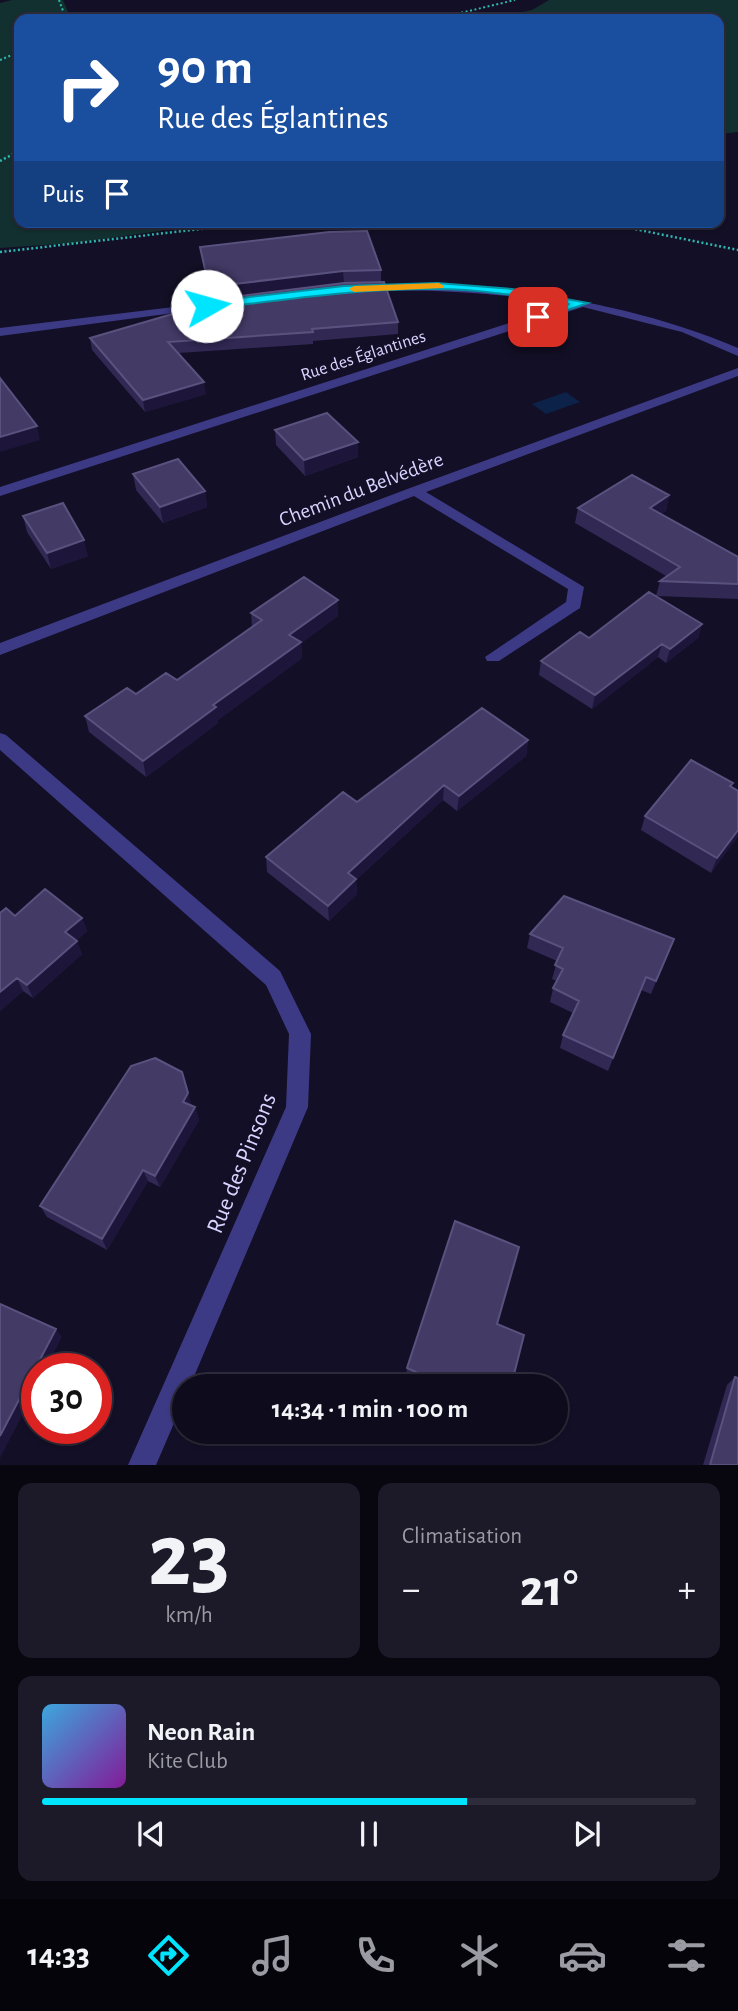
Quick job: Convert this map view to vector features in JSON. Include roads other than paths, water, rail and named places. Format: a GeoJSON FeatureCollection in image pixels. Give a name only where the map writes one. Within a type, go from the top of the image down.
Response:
{"type":"FeatureCollection","features":[{"type":"Feature","properties":{"kind":"street"},"geometry":{"type":"LineString","coordinates":[[357,289],[437,286],[512,292],[583,303],[686,330],[738,352]]}},
{"type":"Feature","properties":{"kind":"street"},"geometry":{"type":"LineString","coordinates":[[0,332],[234,302]]}},
{"type":"Feature","properties":{"kind":"street","name":"Rue des Églantines"},"geometry":{"type":"LineString","coordinates":[[0,492],[583,303]]}},
{"type":"Feature","properties":{"kind":"street","name":"Chemin du Belvédère"},"geometry":{"type":"LineString","coordinates":[[0,649],[738,372]]}},
{"type":"Feature","properties":{"kind":"street"},"geometry":{"type":"LineString","coordinates":[[415,491],[576,587],[574,604],[493,657]]}},
{"type":"Feature","properties":{"kind":"street","name":"Rue des Pinsons"},"geometry":{"type":"LineString","coordinates":[[0,740],[273,978],[300,1034],[297,1107],[142,1465]]}},
{"type":"Feature","properties":{"kind":"water"},"geometry":{"type":"Polygon","coordinates":[[[566,392],[580,402],[546,414],[532,404],[566,392]]]}}]}
